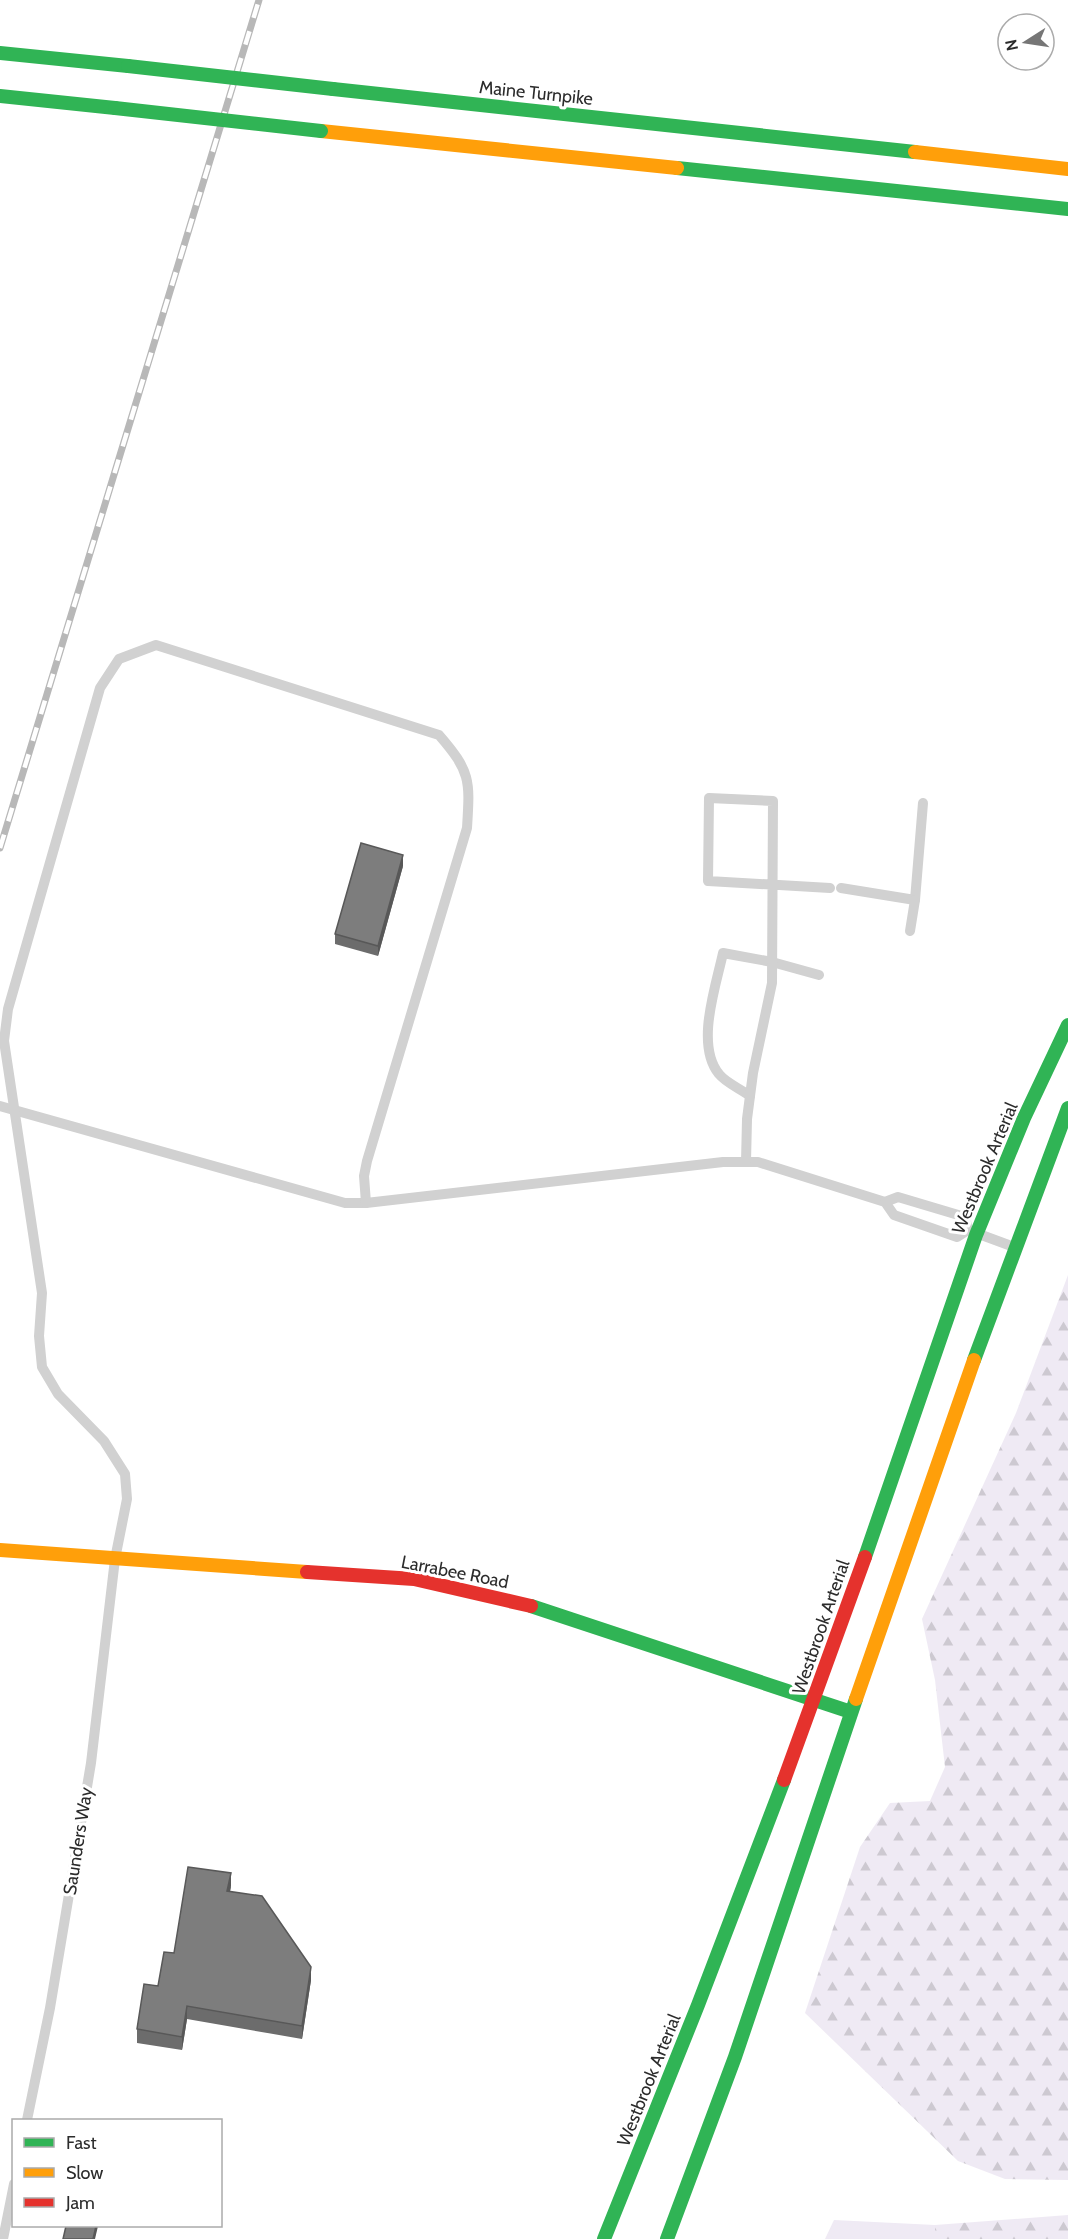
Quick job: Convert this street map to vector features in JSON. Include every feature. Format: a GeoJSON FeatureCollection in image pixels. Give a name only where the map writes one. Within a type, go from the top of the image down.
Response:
{"type":"FeatureCollection","features":[{"type":"Feature","properties":{"kind":"main road","name":"Maine Turnpike"},"geometry":{"type":"LineString","coordinates":[[0,53],[1068,169]]}},
{"type":"Feature","properties":{"kind":"main road"},"geometry":{"type":"LineString","coordinates":[[0,96],[1068,209]]}},
{"type":"Feature","properties":{"kind":"main road","name":"Westbrook Arterial"},"geometry":{"type":"LineString","coordinates":[[604,2239],[699,2005],[815,1700],[972,1233],[1068,1025]]}},
{"type":"Feature","properties":{"kind":"main road"},"geometry":{"type":"LineString","coordinates":[[667,2239],[735,2057],[946,1435],[1068,1108]]}},
{"type":"Feature","properties":{"kind":"main road","name":"Larrabee Road"},"geometry":{"type":"LineString","coordinates":[[0,1550],[414,1579],[547,1610],[851,1712]]}},
{"type":"Feature","properties":{"kind":"lane","name":"Saunders Way"},"geometry":{"type":"LineString","coordinates":[[27,2119],[50,2008],[91,1762],[115,1559],[127,1499],[125,1474],[104,1442],[58,1394],[42,1367],[39,1336],[42,1293],[4,1041],[8,1009],[100,688],[119,659],[156,645],[439,735],[461,760],[469,789],[467,828],[367,1161],[364,1176],[366,1203]]}},
{"type":"Feature","properties":{"kind":"lane"},"geometry":{"type":"LineString","coordinates":[[746,1162],[750,1096],[766,1021],[772,962],[773,884],[773,801],[709,798],[708,881],[773,884],[836,888],[915,900]]}},
{"type":"Feature","properties":{"kind":"lane"},"geometry":{"type":"LineString","coordinates":[[910,931],[915,900],[922,802]]}},
{"type":"Feature","properties":{"kind":"lane"},"geometry":{"type":"LineString","coordinates":[[750,1096],[719,1075],[709,1052],[709,1017],[723,953],[772,962],[819,975]]}},
{"type":"Feature","properties":{"kind":"lane"},"geometry":{"type":"LineString","coordinates":[[0,1106],[345,1203],[366,1203],[680,1166],[758,1162],[885,1202],[894,1215],[957,1237],[972,1233],[1015,1248]]}},
{"type":"Feature","properties":{"kind":"lane"},"geometry":{"type":"LineString","coordinates":[[885,1202],[898,1197],[965,1217],[972,1233]]}},
{"type":"Feature","properties":{"kind":"lane"},"geometry":{"type":"LineString","coordinates":[[3,2239],[12,2194]]}},
{"type":"Feature","properties":{"kind":"green space"},"geometry":{"type":"Polygon","coordinates":[[[1068,1275],[1068,2180],[1005,2179],[958,2161],[805,2013],[860,1847],[890,1803],[930,1801],[945,1767],[935,1680],[922,1619],[1016,1413],[1068,1275]]]}},
{"type":"Feature","properties":{"kind":"green space"},"geometry":{"type":"Polygon","coordinates":[[[1068,2215],[1068,2239],[935,2239],[935,2225],[1068,2215]]]}},
{"type":"Feature","properties":{"kind":"green space"},"geometry":{"type":"Polygon","coordinates":[[[834,2220],[935,2225],[935,2239],[825,2239],[834,2220]]]}},
{"type":"Feature","properties":{"kind":"building"},"geometry":{"type":"Polygon","coordinates":[[[361,843],[403,855],[378,946],[335,934],[361,843]]]}},
{"type":"Feature","properties":{"kind":"building"},"geometry":{"type":"Polygon","coordinates":[[[188,1867],[231,1873],[227,1891],[262,1896],[311,1967],[302,2026],[187,2006],[182,2037],[137,2029],[144,1984],[158,1986],[164,1952],[174,1953],[188,1867]]]}},
{"type":"Feature","properties":{"kind":"building"},"geometry":{"type":"Polygon","coordinates":[[[66,2227],[96,2227],[93,2239],[63,2239],[66,2227]]]}},
{"type":"Feature","properties":{"kind":"railway"},"geometry":{"type":"LineString","coordinates":[[0,848],[259,0]]}},
{"type":"Feature","properties":{"kind":"traffic: fast"},"geometry":{"type":"LineString","coordinates":[[0,53],[128,66]]}},
{"type":"Feature","properties":{"kind":"traffic: fast"},"geometry":{"type":"LineString","coordinates":[[128,66],[333,89]]}},
{"type":"Feature","properties":{"kind":"traffic: fast"},"geometry":{"type":"LineString","coordinates":[[333,89],[915,152]]}},
{"type":"Feature","properties":{"kind":"traffic: fast"},"geometry":{"type":"LineString","coordinates":[[0,96],[115,108]]}},
{"type":"Feature","properties":{"kind":"traffic: fast"},"geometry":{"type":"LineString","coordinates":[[115,108],[321,131]]}},
{"type":"Feature","properties":{"kind":"traffic: fast"},"geometry":{"type":"LineString","coordinates":[[677,168],[1068,209]]}},
{"type":"Feature","properties":{"kind":"traffic: fast"},"geometry":{"type":"LineString","coordinates":[[865,1557],[976,1235],[1024,1118],[1068,1025]]}},
{"type":"Feature","properties":{"kind":"traffic: fast"},"geometry":{"type":"LineString","coordinates":[[974,1360],[1068,1108]]}},
{"type":"Feature","properties":{"kind":"traffic: fast"},"geometry":{"type":"LineString","coordinates":[[531,1606],[851,1712]]}},
{"type":"Feature","properties":{"kind":"traffic: fast"},"geometry":{"type":"LineString","coordinates":[[667,2239],[735,2057],[856,1699]]}},
{"type":"Feature","properties":{"kind":"traffic: fast"},"geometry":{"type":"LineString","coordinates":[[604,2239],[698,2005],[784,1780]]}},
{"type":"Feature","properties":{"kind":"traffic: slow"},"geometry":{"type":"LineString","coordinates":[[321,131],[677,168]]}},
{"type":"Feature","properties":{"kind":"traffic: slow"},"geometry":{"type":"LineString","coordinates":[[915,152],[1068,169]]}},
{"type":"Feature","properties":{"kind":"traffic: slow"},"geometry":{"type":"LineString","coordinates":[[856,1699],[974,1360]]}},
{"type":"Feature","properties":{"kind":"traffic: slow"},"geometry":{"type":"LineString","coordinates":[[0,1550],[307,1572]]}},
{"type":"Feature","properties":{"kind":"traffic: jam"},"geometry":{"type":"LineString","coordinates":[[784,1780],[865,1557]]}},
{"type":"Feature","properties":{"kind":"traffic: jam"},"geometry":{"type":"LineString","coordinates":[[307,1572],[414,1579],[531,1606]]}}]}
